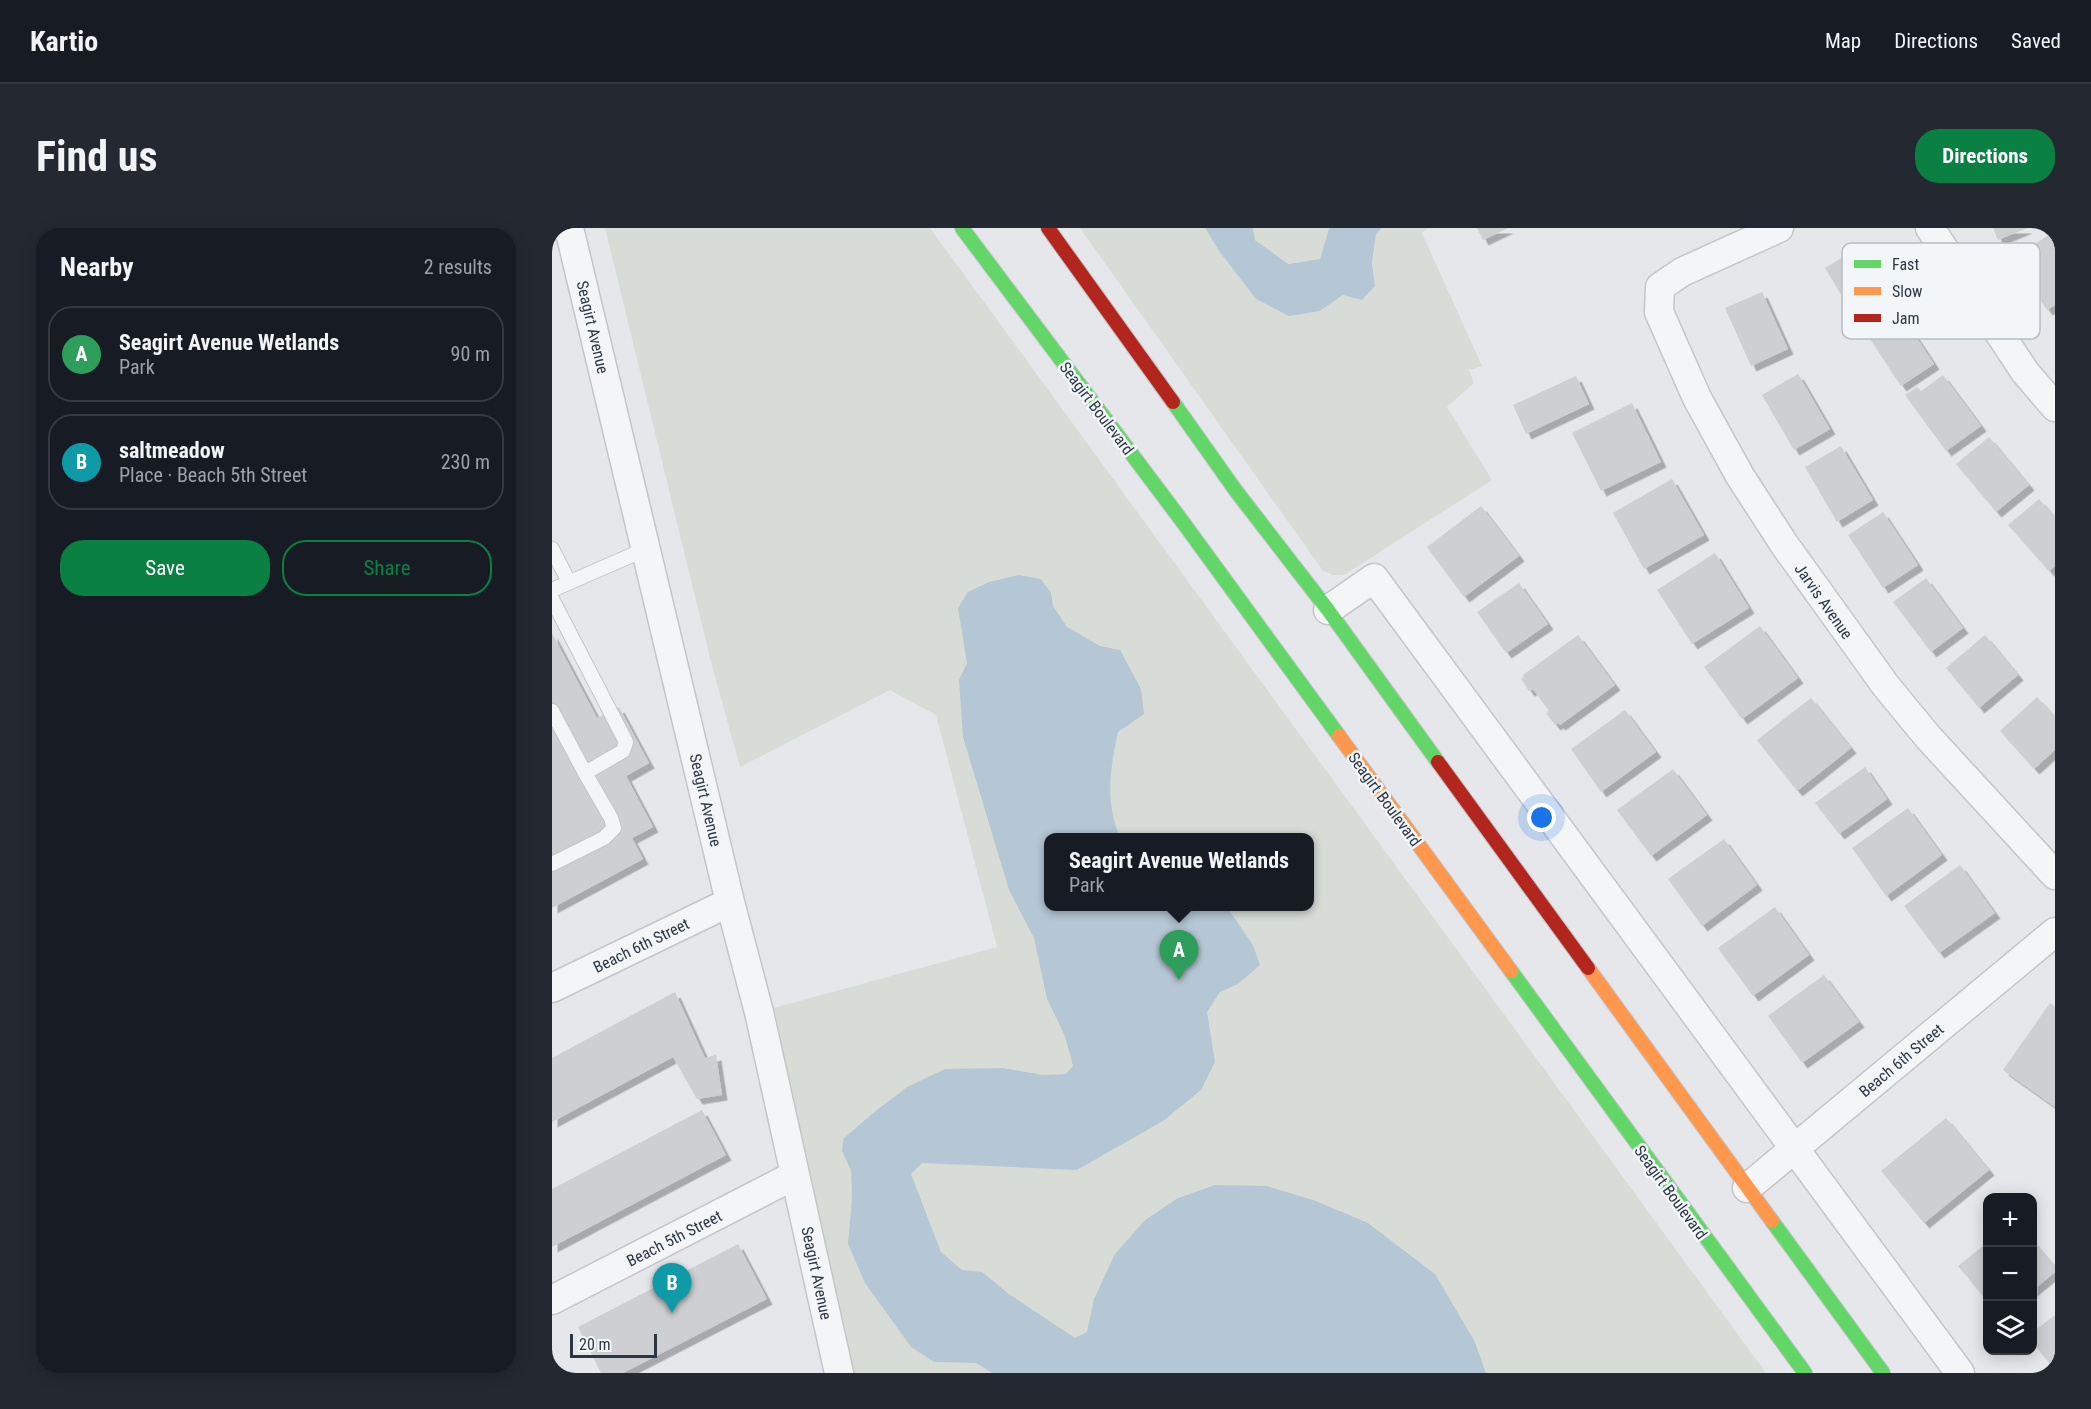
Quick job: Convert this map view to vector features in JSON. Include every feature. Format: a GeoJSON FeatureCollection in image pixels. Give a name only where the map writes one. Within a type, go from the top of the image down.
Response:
{"type":"FeatureCollection","features":[{"type":"Feature","properties":{"kind":"main road","name":"Seagirt Boulevard"},"geometry":{"type":"LineString","coordinates":[[962,228],[1182,521],[1805,1373]]}},
{"type":"Feature","properties":{"kind":"main road"},"geometry":{"type":"LineString","coordinates":[[1048,228],[1236,491],[1328,610],[1883,1373]]}},
{"type":"Feature","properties":{"kind":"street","name":"Jarvis Avenue"},"geometry":{"type":"LineString","coordinates":[[1779,228],[1688,268],[1660,287],[1659,312],[1697,398],[1740,476],[1784,544],[1886,686],[1928,736],[2055,875]]}},
{"type":"Feature","properties":{"kind":"street"},"geometry":{"type":"LineString","coordinates":[[1930,228],[1940,243]]}},
{"type":"Feature","properties":{"kind":"street","name":"Seagirt Avenue"},"geometry":{"type":"LineString","coordinates":[[565,245],[646,549],[730,902],[759,1012],[839,1373]]}},
{"type":"Feature","properties":{"kind":"street"},"geometry":{"type":"LineString","coordinates":[[2003,339],[2025,372],[2055,407]]}},
{"type":"Feature","properties":{"kind":"street"},"geometry":{"type":"LineString","coordinates":[[1328,610],[1374,578],[1960,1373]]}},
{"type":"Feature","properties":{"kind":"street","name":"Beach 6th Street"},"geometry":{"type":"LineString","coordinates":[[552,988],[730,902]]}},
{"type":"Feature","properties":{"kind":"street","name":"Beach 6th Street"},"geometry":{"type":"LineString","coordinates":[[1747,1188],[2055,932]]}},
{"type":"Feature","properties":{"kind":"street","name":"Beach 5th Street"},"geometry":{"type":"LineString","coordinates":[[552,1300],[795,1175]]}},
{"type":"Feature","properties":{"kind":"lane"},"geometry":{"type":"LineString","coordinates":[[552,549],[569,582]]}},
{"type":"Feature","properties":{"kind":"lane"},"geometry":{"type":"LineString","coordinates":[[552,590],[646,549]]}},
{"type":"Feature","properties":{"kind":"lane"},"geometry":{"type":"LineString","coordinates":[[552,599],[626,742],[623,751],[585,773]]}},
{"type":"Feature","properties":{"kind":"lane"},"geometry":{"type":"LineString","coordinates":[[552,711],[611,818],[614,828],[604,838],[552,864]]}},
{"type":"Feature","properties":{"kind":"shaded area"},"geometry":{"type":"Polygon","coordinates":[[[605,228],[930,228],[1766,1373],[1486,1373],[1475,1342],[1371,1373],[840,1373],[759,1012],[997,947],[936,715],[890,690],[740,767],[711,662],[605,228]]]}},
{"type":"Feature","properties":{"kind":"shaded area"},"geometry":{"type":"Polygon","coordinates":[[[1080,228],[1205,228],[1219,251],[1256,299],[1320,311],[1343,295],[1375,286],[1372,263],[1376,233],[1382,228],[1428,228],[1422,233],[1482,366],[1469,370],[1474,383],[1447,407],[1492,480],[1344,575],[1333,575],[1323,571],[1080,228]]]}},
{"type":"Feature","properties":{"kind":"shaded area"},"geometry":{"type":"Polygon","coordinates":[[[1253,228],[1329,228],[1320,259],[1287,264],[1255,240],[1253,228]]]}},
{"type":"Feature","properties":{"kind":"water"},"geometry":{"type":"Polygon","coordinates":[[[1205,228],[1253,228],[1255,240],[1288,264],[1320,259],[1329,228],[1382,228],[1376,234],[1372,263],[1375,286],[1362,300],[1343,295],[1320,311],[1289,316],[1256,299],[1219,251],[1205,228]]]}},
{"type":"Feature","properties":{"kind":"water"},"geometry":{"type":"Polygon","coordinates":[[[1019,575],[1041,579],[1051,593],[1053,606],[1067,627],[1100,646],[1120,650],[1141,689],[1144,714],[1118,732],[1115,745],[1110,785],[1112,811],[1118,833],[1044,833],[1044,911],[1230,911],[1253,945],[1260,965],[1238,984],[1220,992],[1207,1012],[1215,1062],[1201,1090],[1163,1121],[1077,1170],[922,1163],[911,1174],[941,1252],[962,1270],[982,1272],[1009,1294],[1075,1338],[1087,1332],[1094,1299],[1115,1254],[1145,1220],[1178,1198],[1215,1185],[1267,1186],[1316,1201],[1368,1223],[1435,1274],[1475,1342],[1486,1373],[992,1373],[976,1363],[934,1362],[911,1347],[865,1283],[848,1244],[852,1198],[851,1170],[842,1151],[843,1139],[907,1087],[945,1069],[1003,1068],[1043,1075],[1066,1074],[1073,1066],[1065,1036],[1047,999],[1034,938],[1009,890],[963,737],[959,680],[967,663],[958,608],[968,592],[989,582],[1019,575]]]}},
{"type":"Feature","properties":{"kind":"building"},"geometry":{"type":"Polygon","coordinates":[[[1477,228],[1508,228],[1483,240],[1477,228]]]}},
{"type":"Feature","properties":{"kind":"building"},"geometry":{"type":"Polygon","coordinates":[[[1993,228],[2027,228],[1998,240],[1993,228]]]}},
{"type":"Feature","properties":{"kind":"building"},"geometry":{"type":"Polygon","coordinates":[[[2049,235],[2055,244],[2055,305],[2047,310],[2040,299],[2040,243],[2036,243],[2049,235]]]}},
{"type":"Feature","properties":{"kind":"building"},"geometry":{"type":"Polygon","coordinates":[[[1842,258],[1842,296],[1825,268],[1842,258]]]}},
{"type":"Feature","properties":{"kind":"building"},"geometry":{"type":"Polygon","coordinates":[[[1762,292],[1788,349],[1751,366],[1725,308],[1762,292]]]}},
{"type":"Feature","properties":{"kind":"building"},"geometry":{"type":"Polygon","coordinates":[[[1870,339],[1917,339],[1934,364],[1901,386],[1870,339]]]}},
{"type":"Feature","properties":{"kind":"building"},"geometry":{"type":"Polygon","coordinates":[[[1798,374],[1830,429],[1794,450],[1762,395],[1798,374]]]}},
{"type":"Feature","properties":{"kind":"building"},"geometry":{"type":"Polygon","coordinates":[[[1943,375],[1981,426],[1946,451],[1905,395],[1917,387],[1921,391],[1943,375]]]}},
{"type":"Feature","properties":{"kind":"building"},"geometry":{"type":"Polygon","coordinates":[[[1576,376],[1589,404],[1526,434],[1513,405],[1576,376]]]}},
{"type":"Feature","properties":{"kind":"building"},"geometry":{"type":"Polygon","coordinates":[[[1632,403],[1661,462],[1601,491],[1572,433],[1632,403]]]}},
{"type":"Feature","properties":{"kind":"building"},"geometry":{"type":"Polygon","coordinates":[[[1989,437],[2029,485],[1996,512],[1956,464],[1989,437]]]}},
{"type":"Feature","properties":{"kind":"building"},"geometry":{"type":"Polygon","coordinates":[[[1841,446],[1873,500],[1837,522],[1805,467],[1841,446]]]}},
{"type":"Feature","properties":{"kind":"building"},"geometry":{"type":"Polygon","coordinates":[[[1672,479],[1704,535],[1644,569],[1613,513],[1672,479]]]}},
{"type":"Feature","properties":{"kind":"building"},"geometry":{"type":"Polygon","coordinates":[[[2039,499],[2055,517],[2055,566],[2049,571],[2008,525],[2039,499]]]}},
{"type":"Feature","properties":{"kind":"building"},"geometry":{"type":"Polygon","coordinates":[[[1481,506],[1519,556],[1464,597],[1427,547],[1481,506]]]}},
{"type":"Feature","properties":{"kind":"building"},"geometry":{"type":"Polygon","coordinates":[[[1883,512],[1918,565],[1883,588],[1848,535],[1883,512]]]}},
{"type":"Feature","properties":{"kind":"building"},"geometry":{"type":"Polygon","coordinates":[[[1715,553],[1749,608],[1692,644],[1657,590],[1715,553]]]}},
{"type":"Feature","properties":{"kind":"building"},"geometry":{"type":"Polygon","coordinates":[[[1926,578],[1963,628],[1931,652],[1893,602],[1926,578]]]}},
{"type":"Feature","properties":{"kind":"building"},"geometry":{"type":"Polygon","coordinates":[[[1519,583],[1548,624],[1506,653],[1477,612],[1519,583]]]}},
{"type":"Feature","properties":{"kind":"building"},"geometry":{"type":"Polygon","coordinates":[[[1760,626],[1798,678],[1742,719],[1704,667],[1760,626]]]}},
{"type":"Feature","properties":{"kind":"building"},"geometry":{"type":"Polygon","coordinates":[[[552,633],[597,718],[619,707],[649,763],[626,776],[653,827],[632,838],[643,859],[552,908],[552,633]]]}},
{"type":"Feature","properties":{"kind":"building"},"geometry":{"type":"Polygon","coordinates":[[[1578,635],[1615,685],[1560,725],[1558,723],[1555,725],[1546,713],[1549,711],[1533,689],[1529,691],[1521,679],[1523,675],[1578,635]]]}},
{"type":"Feature","properties":{"kind":"building"},"geometry":{"type":"Polygon","coordinates":[[[1985,635],[2018,675],[1979,708],[1946,668],[1985,635]]]}},
{"type":"Feature","properties":{"kind":"building"},"geometry":{"type":"Polygon","coordinates":[[[2037,697],[2055,717],[2055,750],[2034,769],[2000,731],[2037,697]]]}},
{"type":"Feature","properties":{"kind":"building"},"geometry":{"type":"Polygon","coordinates":[[[1811,698],[1851,748],[1797,791],[1757,740],[1811,698]]]}},
{"type":"Feature","properties":{"kind":"building"},"geometry":{"type":"Polygon","coordinates":[[[1625,710],[1656,752],[1601,792],[1571,749],[1625,710]]]}},
{"type":"Feature","properties":{"kind":"building"},"geometry":{"type":"Polygon","coordinates":[[[1865,767],[1887,799],[1839,834],[1815,803],[1865,767]]]}},
{"type":"Feature","properties":{"kind":"building"},"geometry":{"type":"Polygon","coordinates":[[[1673,769],[1707,815],[1651,856],[1617,810],[1673,769]]]}},
{"type":"Feature","properties":{"kind":"building"},"geometry":{"type":"Polygon","coordinates":[[[1908,808],[1942,855],[1886,896],[1852,848],[1908,808]]]}},
{"type":"Feature","properties":{"kind":"building"},"geometry":{"type":"Polygon","coordinates":[[[1724,839],[1757,885],[1702,926],[1668,879],[1724,839]]]}},
{"type":"Feature","properties":{"kind":"building"},"geometry":{"type":"Polygon","coordinates":[[[1960,865],[1995,913],[1939,953],[1904,906],[1960,865]]]}},
{"type":"Feature","properties":{"kind":"building"},"geometry":{"type":"Polygon","coordinates":[[[1775,907],[1809,955],[1753,996],[1718,948],[1775,907]]]}},
{"type":"Feature","properties":{"kind":"building"},"geometry":{"type":"Polygon","coordinates":[[[1824,975],[1859,1022],[1802,1063],[1768,1016],[1824,975]]]}},
{"type":"Feature","properties":{"kind":"building"},"geometry":{"type":"Polygon","coordinates":[[[675,992],[705,1058],[716,1055],[722,1095],[697,1099],[673,1057],[552,1122],[552,1058],[675,992]]]}},
{"type":"Feature","properties":{"kind":"building"},"geometry":{"type":"Polygon","coordinates":[[[2050,1003],[2055,1007],[2055,1107],[2003,1070],[2050,1003]]]}},
{"type":"Feature","properties":{"kind":"building"},"geometry":{"type":"Polygon","coordinates":[[[702,1110],[726,1155],[552,1247],[552,1189],[702,1110]]]}},
{"type":"Feature","properties":{"kind":"building"},"geometry":{"type":"Polygon","coordinates":[[[1946,1118],[1989,1170],[1924,1223],[1881,1171],[1946,1118]]]}},
{"type":"Feature","properties":{"kind":"building"},"geometry":{"type":"Polygon","coordinates":[[[738,1244],[767,1299],[623,1373],[601,1373],[578,1327],[738,1244]]]}},
{"type":"Feature","properties":{"kind":"building"},"geometry":{"type":"Polygon","coordinates":[[[1983,1246],[1983,1296],[1958,1266],[1983,1246]]]}},
{"type":"Feature","properties":{"kind":"building"},"geometry":{"type":"Polygon","coordinates":[[[2037,1246],[2055,1267],[2055,1272],[2037,1287],[2037,1246]]]}},
{"type":"Feature","properties":{"kind":"building"},"geometry":{"type":"Polygon","coordinates":[[[2055,1315],[2055,1370],[2037,1348],[2037,1329],[2055,1315]]]}},
{"type":"Feature","properties":{"kind":"traffic: fast"},"geometry":{"type":"LineString","coordinates":[[962,228],[1182,521],[1339,736]]}},
{"type":"Feature","properties":{"kind":"traffic: fast"},"geometry":{"type":"LineString","coordinates":[[1173,402],[1236,491],[1328,610],[1438,762]]}},
{"type":"Feature","properties":{"kind":"traffic: fast"},"geometry":{"type":"LineString","coordinates":[[1511,971],[1805,1373]]}},
{"type":"Feature","properties":{"kind":"traffic: fast"},"geometry":{"type":"LineString","coordinates":[[1772,1221],[1883,1373]]}},
{"type":"Feature","properties":{"kind":"traffic: slow"},"geometry":{"type":"LineString","coordinates":[[1339,736],[1511,971]]}},
{"type":"Feature","properties":{"kind":"traffic: slow"},"geometry":{"type":"LineString","coordinates":[[1588,968],[1772,1221]]}},
{"type":"Feature","properties":{"kind":"traffic: jam"},"geometry":{"type":"LineString","coordinates":[[1048,228],[1173,402]]}},
{"type":"Feature","properties":{"kind":"traffic: jam"},"geometry":{"type":"LineString","coordinates":[[1438,762],[1588,968]]}},
{"type":"Feature","properties":{"kind":"place","name":"Seagirt Avenue Wetlands"},"geometry":{"type":"Point","coordinates":[1179,980]}},
{"type":"Feature","properties":{"kind":"place","name":"saltmeadow"},"geometry":{"type":"Point","coordinates":[672,1313]}}]}
